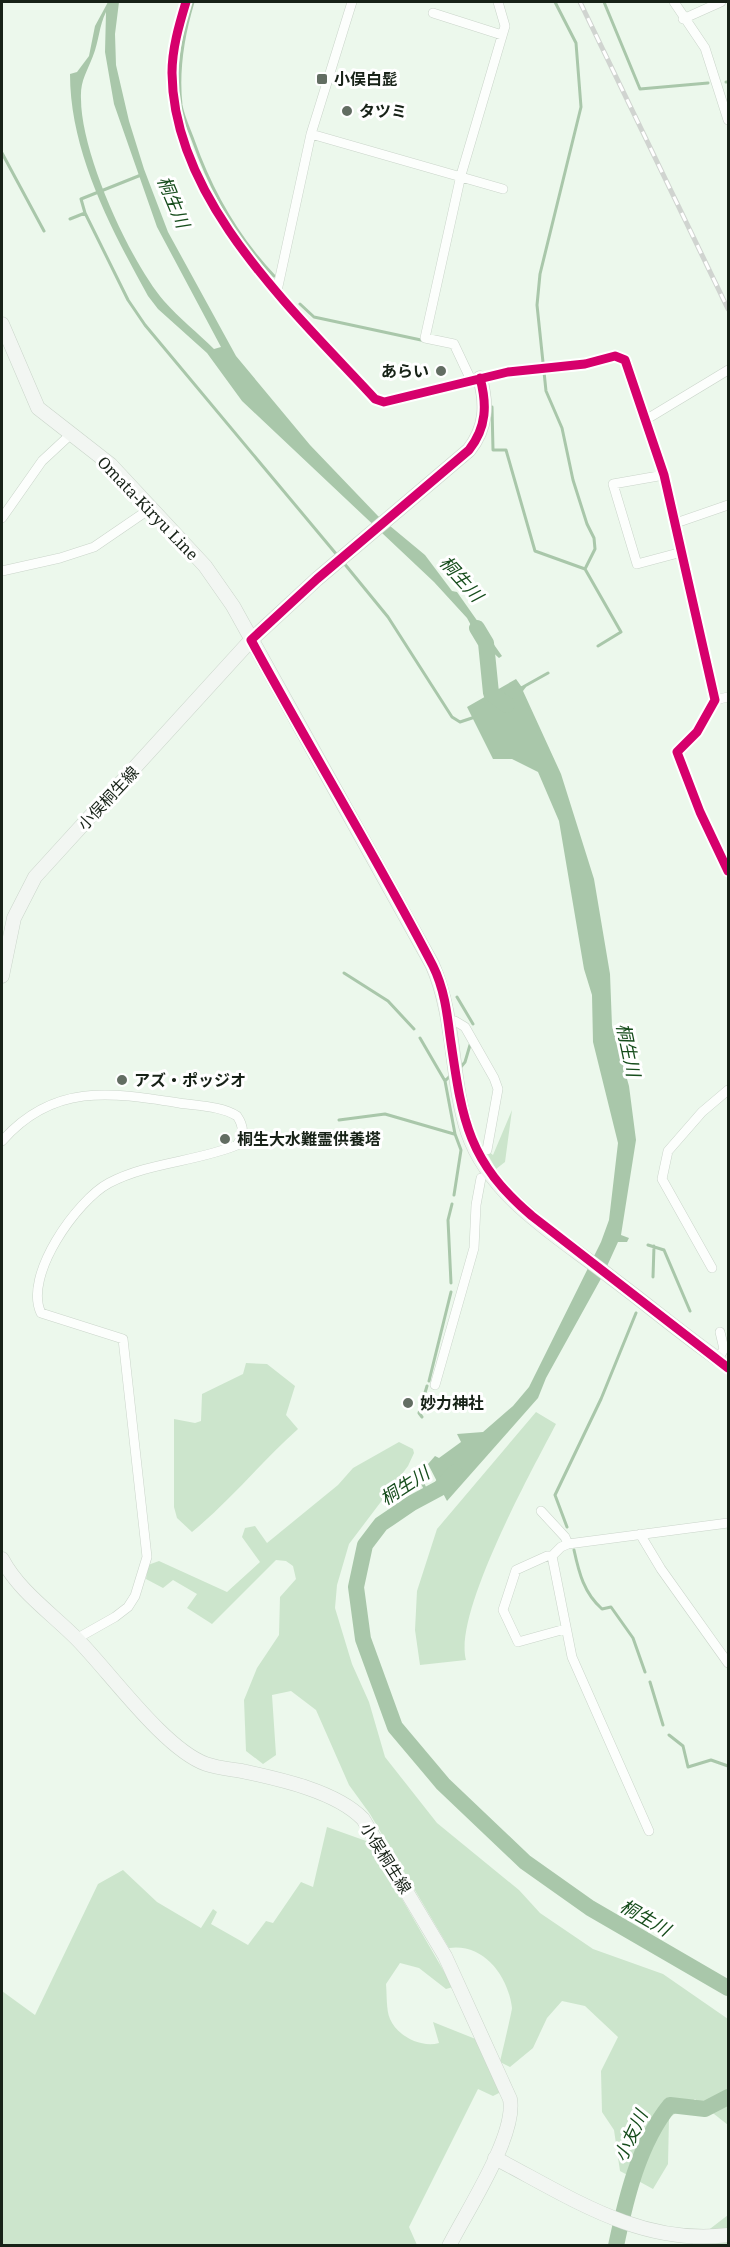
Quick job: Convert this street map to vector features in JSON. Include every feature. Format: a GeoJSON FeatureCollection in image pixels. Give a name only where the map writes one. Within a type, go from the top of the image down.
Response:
{"type":"FeatureCollection","features":[{"type":"Feature","properties":{"kind":"main road","name":"Omata-Kiryu Line"},"geometry":{"type":"LineString","coordinates":[[2,324],[35,404],[43,414],[111,465],[151,508],[212,575],[251,640],[432,964],[444,996],[460,1102],[469,1134],[480,1158],[502,1189],[532,1216],[723,1363]]}},
{"type":"Feature","properties":{"kind":"main road","name":"小俣桐生線"},"geometry":{"type":"LineString","coordinates":[[2,976],[14,918],[35,877],[251,640],[321,576],[462,458],[475,443],[485,412],[475,379]]}},
{"type":"Feature","properties":{"kind":"main road","name":"小俣桐生線"},"geometry":{"type":"LineString","coordinates":[[2,1559],[13,1579],[76,1639],[156,1726],[187,1752],[205,1764],[281,1779],[313,1791],[349,1807],[363,1819],[445,1956],[507,2091],[511,2115],[495,2158],[449,2246]]}},
{"type":"Feature","properties":{"kind":"main road"},"geometry":{"type":"LineString","coordinates":[[495,2158],[621,2222],[671,2235],[694,2237],[729,2235]]}},
{"type":"Feature","properties":{"kind":"street"},"geometry":{"type":"LineString","coordinates":[[186,2],[176,39],[172,72],[175,108],[198,173],[224,224],[256,268],[378,401],[508,372],[571,365],[615,356],[623,358],[647,419],[664,475],[715,700],[703,724],[677,752],[700,812],[729,870]]}},
{"type":"Feature","properties":{"kind":"street"},"geometry":{"type":"LineString","coordinates":[[277,291],[311,134],[352,2]]}},
{"type":"Feature","properties":{"kind":"street"},"geometry":{"type":"LineString","coordinates":[[475,379],[454,344],[425,338],[461,176],[502,35],[504,18],[498,2]]}},
{"type":"Feature","properties":{"kind":"street"},"geometry":{"type":"LineString","coordinates":[[674,2],[683,19],[705,48],[729,120]]}},
{"type":"Feature","properties":{"kind":"street"},"geometry":{"type":"LineString","coordinates":[[683,19],[721,2]]}},
{"type":"Feature","properties":{"kind":"street"},"geometry":{"type":"LineString","coordinates":[[433,13],[502,35]]}},
{"type":"Feature","properties":{"kind":"street"},"geometry":{"type":"LineString","coordinates":[[311,134],[503,189]]}},
{"type":"Feature","properties":{"kind":"street"},"geometry":{"type":"LineString","coordinates":[[647,419],[729,370]]}},
{"type":"Feature","properties":{"kind":"street"},"geometry":{"type":"LineString","coordinates":[[2,518],[42,461],[70,435]]}},
{"type":"Feature","properties":{"kind":"street"},"geometry":{"type":"LineString","coordinates":[[664,475],[613,484],[637,564],[682,552]]}},
{"type":"Feature","properties":{"kind":"street"},"geometry":{"type":"LineString","coordinates":[[676,523],[729,505]]}},
{"type":"Feature","properties":{"kind":"street"},"geometry":{"type":"LineString","coordinates":[[2,571],[60,558],[94,547],[151,508]]}},
{"type":"Feature","properties":{"kind":"street"},"geometry":{"type":"LineString","coordinates":[[715,700],[729,697]]}},
{"type":"Feature","properties":{"kind":"street"},"geometry":{"type":"LineString","coordinates":[[449,1022],[455,1021],[465,1027],[497,1084],[497,1105],[487,1150]]}},
{"type":"Feature","properties":{"kind":"street"},"geometry":{"type":"LineString","coordinates":[[712,1268],[662,1179],[664,1159],[668,1151],[702,1112],[729,1090]]}},
{"type":"Feature","properties":{"kind":"street"},"geometry":{"type":"LineString","coordinates":[[2,1141],[42,1108],[78,1096],[92,1094],[134,1096],[223,1110],[237,1116],[242,1127],[243,1134],[237,1145],[164,1163],[109,1183],[91,1197],[64,1230],[49,1249],[42,1267],[39,1285],[41,1314],[123,1339],[147,1557],[135,1596],[128,1606],[115,1617],[76,1639]]}},
{"type":"Feature","properties":{"kind":"street"},"geometry":{"type":"LineString","coordinates":[[435,1385],[474,1248],[476,1205],[481,1178]]}},
{"type":"Feature","properties":{"kind":"street"},"geometry":{"type":"LineString","coordinates":[[720,1332],[724,1349],[723,1363]]}},
{"type":"Feature","properties":{"kind":"street"},"geometry":{"type":"LineString","coordinates":[[541,1511],[566,1537],[568,1544]]}},
{"type":"Feature","properties":{"kind":"street"},"geometry":{"type":"LineString","coordinates":[[565,1629],[518,1642],[503,1610],[516,1570],[547,1556],[552,1556],[568,1544],[729,1523]]}},
{"type":"Feature","properties":{"kind":"street"},"geometry":{"type":"LineString","coordinates":[[640,1534],[729,1663]]}},
{"type":"Feature","properties":{"kind":"street"},"geometry":{"type":"LineString","coordinates":[[552,1556],[572,1657],[649,1831]]}},
{"type":"Feature","properties":{"kind":"shaded area"},"geometry":{"type":"Polygon","coordinates":[[[108,2],[119,2],[115,34],[116,65],[129,121],[144,169],[168,232],[236,356],[310,445],[378,516],[425,555],[452,591],[457,592],[502,656],[499,658],[479,640],[467,618],[434,582],[242,401],[207,353],[158,309],[148,296],[107,217],[85,161],[77,132],[70,74],[77,72],[89,56],[95,26],[108,2]],[[106,12],[83,82],[81,99],[89,148],[109,205],[136,260],[164,301],[214,349],[221,347],[157,227],[114,104],[105,52],[106,12]]]}},
{"type":"Feature","properties":{"kind":"shaded area"},"geometry":{"type":"Polygon","coordinates":[[[516,679],[521,686],[526,687],[523,691],[561,774],[594,879],[610,974],[612,1026],[629,1086],[636,1140],[621,1235],[629,1238],[627,1242],[618,1242],[603,1275],[546,1378],[538,1398],[447,1501],[428,1464],[435,1456],[439,1458],[461,1442],[457,1434],[483,1432],[513,1406],[529,1387],[601,1242],[609,1220],[618,1143],[593,1042],[592,995],[584,969],[559,821],[538,772],[512,759],[493,759],[467,707],[516,679]]]}},
{"type":"Feature","properties":{"kind":"shaded area"},"geometry":{"type":"Polygon","coordinates":[[[512,1110],[505,1162],[496,1169],[484,1148],[493,1155],[512,1110]]]}},
{"type":"Feature","properties":{"kind":"shaded area"},"geometry":{"type":"Polygon","coordinates":[[[246,1363],[267,1364],[295,1386],[286,1415],[298,1429],[192,1532],[177,1518],[174,1507],[174,1419],[195,1423],[201,1421],[202,1394],[243,1374],[246,1363]]]}},
{"type":"Feature","properties":{"kind":"shaded area"},"geometry":{"type":"Polygon","coordinates":[[[536,1412],[556,1424],[514,1506],[482,1577],[465,1638],[466,1660],[420,1665],[415,1630],[417,1591],[437,1529],[536,1412]]]}},
{"type":"Feature","properties":{"kind":"shaded area"},"geometry":{"type":"Polygon","coordinates":[[[399,1442],[413,1449],[414,1453],[408,1466],[349,1544],[337,1585],[335,1608],[352,1664],[369,1702],[385,1757],[437,1823],[519,1890],[540,1913],[593,1949],[663,1974],[728,2019],[728,2125],[695,2099],[669,2118],[668,2164],[653,2189],[620,2171],[614,2130],[602,2112],[601,2071],[618,2037],[585,2006],[562,2001],[547,2018],[533,2048],[510,2067],[500,2062],[512,2008],[505,1984],[492,1964],[483,1956],[461,1948],[449,1948],[370,1814],[349,1785],[316,1710],[291,1691],[272,1695],[276,1755],[263,1764],[246,1751],[244,1700],[257,1668],[279,1635],[280,1597],[296,1579],[293,1566],[286,1561],[276,1560],[212,1624],[187,1608],[197,1594],[173,1580],[163,1588],[146,1579],[148,1565],[159,1561],[227,1592],[260,1562],[242,1537],[245,1528],[255,1526],[267,1543],[338,1485],[353,1468],[399,1442]]]}},
{"type":"Feature","properties":{"kind":"shaded area"},"geometry":{"type":"Polygon","coordinates":[[[327,1827],[369,1842],[453,1987],[446,1989],[419,1968],[400,1963],[386,1984],[390,2019],[405,2036],[425,2044],[439,2043],[433,2022],[478,2040],[501,2092],[493,2096],[478,2089],[409,2227],[417,2245],[2,2245],[2,1991],[35,2015],[98,1884],[123,1870],[157,1902],[201,1928],[213,1909],[217,1912],[211,1924],[248,1945],[266,1921],[273,1923],[301,1882],[313,1887],[327,1827]]]}},
{"type":"Feature","properties":{"kind":"shaded area"},"geometry":{"type":"Polygon","coordinates":[[[728,2215],[728,2245],[689,2245],[728,2215]]]}},
{"type":"Feature","properties":{"kind":"waterway"},"geometry":{"type":"LineString","coordinates":[[193,2],[186,27],[180,65],[183,114],[200,159],[226,212],[236,229],[274,276]]}},
{"type":"Feature","properties":{"kind":"waterway","name":"桐生川"},"geometry":{"type":"LineString","coordinates":[[555,2],[576,43],[581,107],[540,274],[537,305],[546,391],[562,428],[573,480],[587,524],[594,538],[595,549],[585,569]]}},
{"type":"Feature","properties":{"kind":"waterway"},"geometry":{"type":"LineString","coordinates":[[604,2],[640,89],[708,83]]}},
{"type":"Feature","properties":{"kind":"waterway"},"geometry":{"type":"LineString","coordinates":[[2,153],[44,231]]}},
{"type":"Feature","properties":{"kind":"waterway"},"geometry":{"type":"LineString","coordinates":[[85,213],[81,199],[141,175]]}},
{"type":"Feature","properties":{"kind":"waterway"},"geometry":{"type":"LineString","coordinates":[[70,219],[85,213],[128,300],[145,325],[337,555]]}},
{"type":"Feature","properties":{"kind":"waterway"},"geometry":{"type":"LineString","coordinates":[[300,304],[314,317],[421,340]]}},
{"type":"Feature","properties":{"kind":"waterway"},"geometry":{"type":"LineString","coordinates":[[492,407],[493,450],[506,450],[535,551],[585,569],[621,632],[598,646]]}},
{"type":"Feature","properties":{"kind":"waterway"},"geometry":{"type":"LineString","coordinates":[[343,562],[388,617],[452,717],[460,722],[475,717]]}},
{"type":"Feature","properties":{"kind":"waterway","name":"桐生川"},"geometry":{"type":"LineString","coordinates":[[477,628],[486,643],[491,693],[507,705]]}},
{"type":"Feature","properties":{"kind":"waterway"},"geometry":{"type":"LineString","coordinates":[[523,687],[548,673]]}},
{"type":"Feature","properties":{"kind":"waterway"},"geometry":{"type":"LineString","coordinates":[[344,973],[388,1001],[414,1029]]}},
{"type":"Feature","properties":{"kind":"waterway"},"geometry":{"type":"LineString","coordinates":[[457,997],[473,1024]]}},
{"type":"Feature","properties":{"kind":"waterway"},"geometry":{"type":"LineString","coordinates":[[420,1038],[445,1081]]}},
{"type":"Feature","properties":{"kind":"waterway"},"geometry":{"type":"LineString","coordinates":[[460,1068],[465,1062],[470,1045]]}},
{"type":"Feature","properties":{"kind":"waterway"},"geometry":{"type":"LineString","coordinates":[[450,1076],[445,1081],[455,1134],[461,1150],[454,1195]]}},
{"type":"Feature","properties":{"kind":"waterway"},"geometry":{"type":"LineString","coordinates":[[339,1120],[385,1114],[454,1134]]}},
{"type":"Feature","properties":{"kind":"waterway"},"geometry":{"type":"LineString","coordinates":[[451,1283],[448,1220],[452,1204]]}},
{"type":"Feature","properties":{"kind":"waterway"},"geometry":{"type":"LineString","coordinates":[[648,1245],[664,1250],[690,1311]]}},
{"type":"Feature","properties":{"kind":"waterway"},"geometry":{"type":"LineString","coordinates":[[653,1277],[654,1246]]}},
{"type":"Feature","properties":{"kind":"waterway"},"geometry":{"type":"LineString","coordinates":[[429,1381],[451,1292]]}},
{"type":"Feature","properties":{"kind":"waterway"},"geometry":{"type":"LineString","coordinates":[[567,1527],[555,1495],[601,1399],[636,1313]]}},
{"type":"Feature","properties":{"kind":"waterway"},"geometry":{"type":"LineString","coordinates":[[422,1417],[419,1413],[427,1386]]}},
{"type":"Feature","properties":{"kind":"waterway"},"geometry":{"type":"LineString","coordinates":[[416,1469],[428,1495]]}},
{"type":"Feature","properties":{"kind":"waterway","name":"桐生川"},"geometry":{"type":"LineString","coordinates":[[455,1472],[440,1488],[381,1524],[365,1545],[356,1587],[363,1639],[395,1727],[443,1784],[525,1862],[590,1908],[728,1988]]}},
{"type":"Feature","properties":{"kind":"waterway"},"geometry":{"type":"LineString","coordinates":[[574,1550],[580,1575],[591,1596],[602,1609],[611,1607],[633,1638],[645,1672]]}},
{"type":"Feature","properties":{"kind":"waterway"},"geometry":{"type":"LineString","coordinates":[[650,1682],[663,1725]]}},
{"type":"Feature","properties":{"kind":"waterway"},"geometry":{"type":"LineString","coordinates":[[669,1735],[683,1746],[688,1767],[711,1760],[728,1766]]}},
{"type":"Feature","properties":{"kind":"waterway","name":"小友川"},"geometry":{"type":"LineString","coordinates":[[616,2246],[635,2172],[650,2136],[670,2105],[705,2109],[728,2097]]}},
{"type":"Feature","properties":{"kind":"railway"},"geometry":{"type":"LineString","coordinates":[[580,2],[728,309]]}},
{"type":"Feature","properties":{"kind":"cycle path"},"geometry":{"type":"LineString","coordinates":[[186,2],[178,28],[172,73],[178,120],[193,166],[216,209],[244,251],[276,291],[375,399],[384,402],[508,372],[585,364],[615,356],[625,360],[664,475],[715,700],[697,732],[677,752],[700,812],[728,871]]}},
{"type":"Feature","properties":{"kind":"cycle path"},"geometry":{"type":"LineString","coordinates":[[480,378],[484,397],[484,415],[479,433],[469,450],[317,579],[251,640],[433,966],[445,1000],[464,1114],[480,1156],[493,1176],[532,1216],[728,1368]]}},
{"type":"Feature","properties":{"kind":"place","name":"小俣白髭"},"geometry":{"type":"Point","coordinates":[322,79]}},
{"type":"Feature","properties":{"kind":"place","name":"タツミ"},"geometry":{"type":"Point","coordinates":[347,111]}},
{"type":"Feature","properties":{"kind":"place","name":"あらい"},"geometry":{"type":"Point","coordinates":[441,371]}},
{"type":"Feature","properties":{"kind":"place","name":"アズ・ポッジオ"},"geometry":{"type":"Point","coordinates":[122,1080]}},
{"type":"Feature","properties":{"kind":"place","name":"桐生大水難霊供養塔"},"geometry":{"type":"Point","coordinates":[225,1139]}},
{"type":"Feature","properties":{"kind":"place","name":"妙力神社"},"geometry":{"type":"Point","coordinates":[408,1403]}}]}
